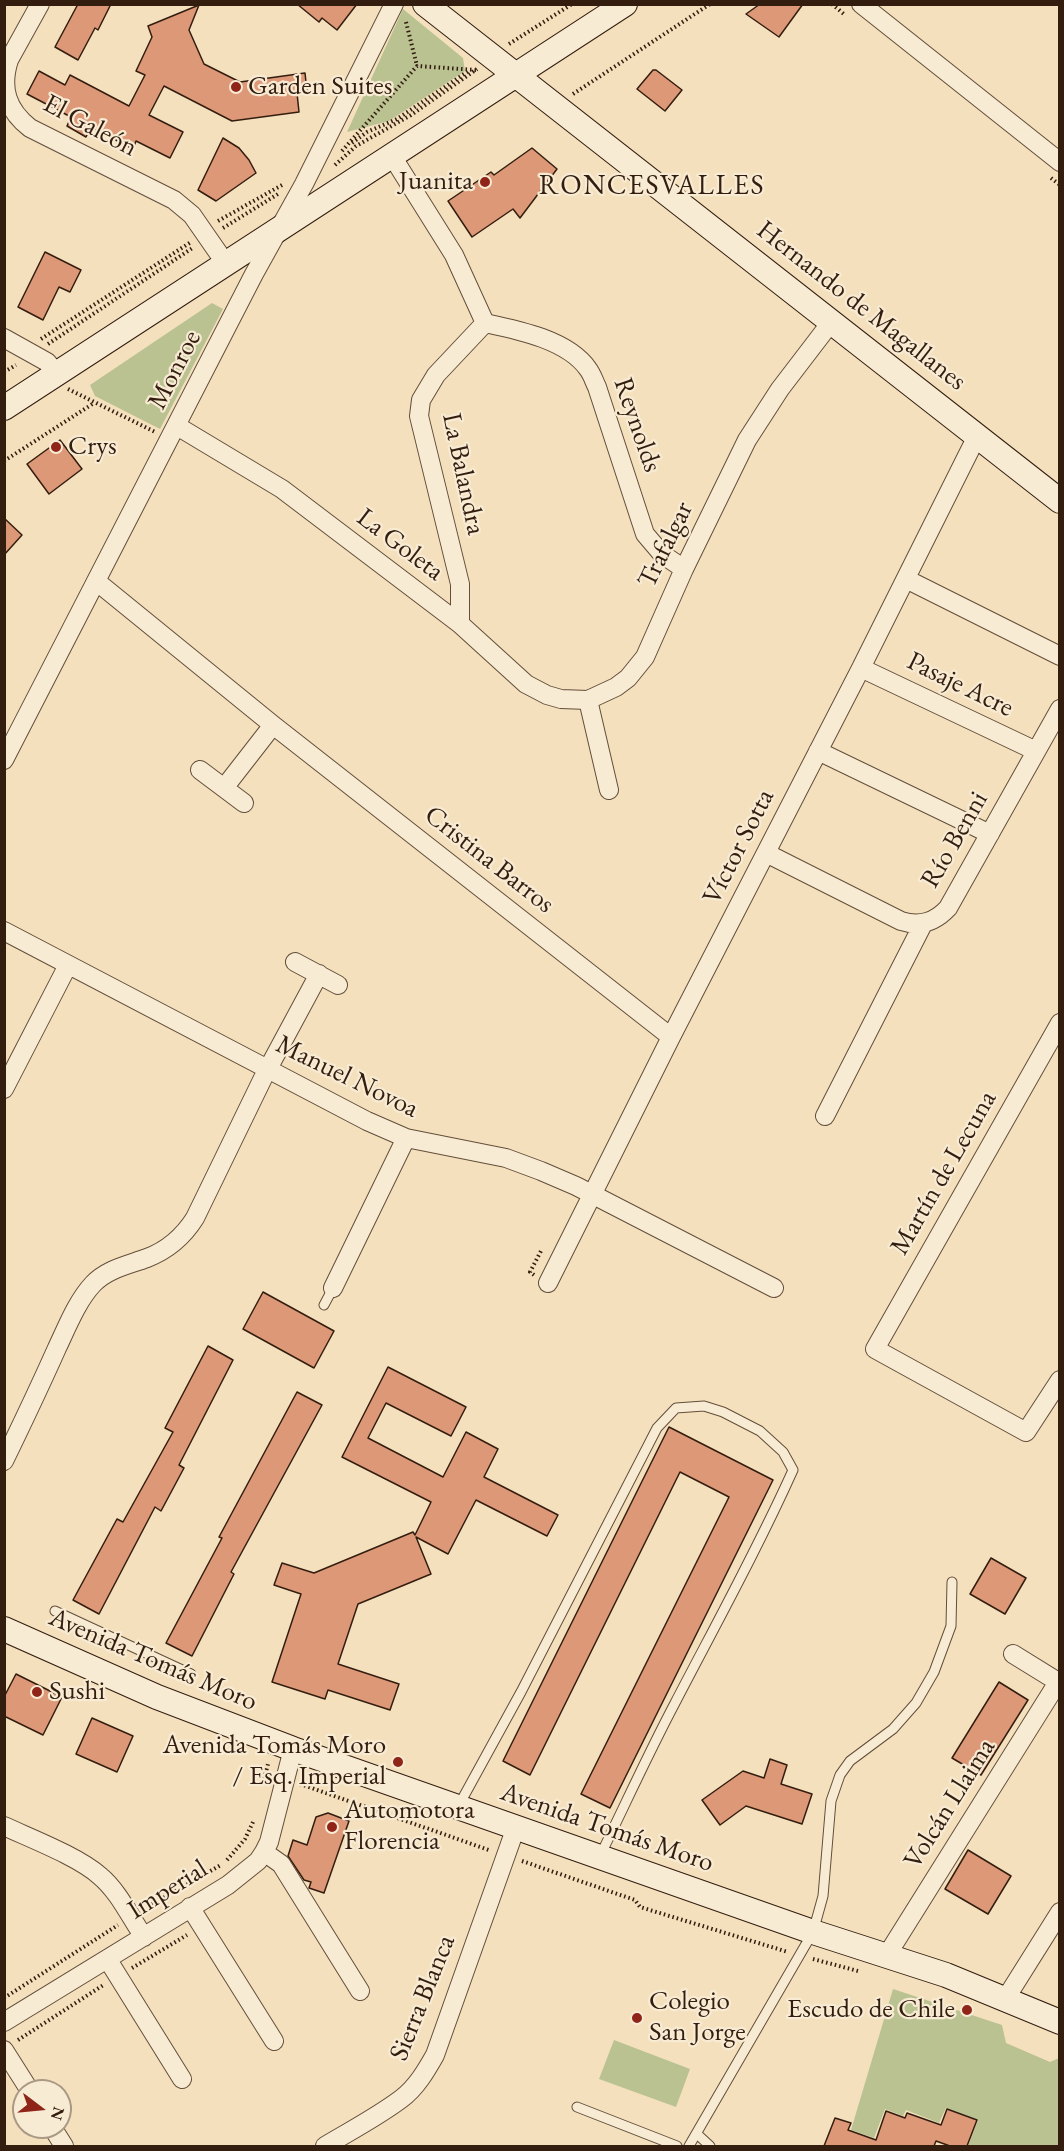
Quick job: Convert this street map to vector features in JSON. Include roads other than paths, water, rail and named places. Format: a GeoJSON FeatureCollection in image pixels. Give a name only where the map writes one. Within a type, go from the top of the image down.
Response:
{"type":"FeatureCollection","features":[{"type":"Feature","properties":{"kind":"main road","name":"Hernando de Magallanes"},"geometry":{"type":"LineString","coordinates":[[426,4],[507,81],[832,321],[1059,501]]}},
{"type":"Feature","properties":{"kind":"main road"},"geometry":{"type":"LineString","coordinates":[[4,408],[625,4]]}},
{"type":"Feature","properties":{"kind":"main road","name":"Avenida Tomás Moro"},"geometry":{"type":"LineString","coordinates":[[4,1629],[157,1697],[293,1749],[813,1932],[887,1955],[1006,1998],[1059,2022]]}},
{"type":"Feature","properties":{"kind":"street","name":"El Galeón"},"geometry":{"type":"LineString","coordinates":[[40,4],[9,60],[6,70],[5,91],[14,112],[30,128],[174,200],[192,215],[226,264]]}},
{"type":"Feature","properties":{"kind":"street"},"geometry":{"type":"LineString","coordinates":[[861,4],[1059,162]]}},
{"type":"Feature","properties":{"kind":"street","name":"Monroe"},"geometry":{"type":"LineString","coordinates":[[6,756],[276,231],[399,10]]}},
{"type":"Feature","properties":{"kind":"street"},"geometry":{"type":"LineString","coordinates":[[392,156],[454,255],[485,323]]}},
{"type":"Feature","properties":{"kind":"street","name":"Trafalgar"},"geometry":{"type":"LineString","coordinates":[[588,700],[616,687],[638,668],[651,645],[684,569],[747,440],[780,389],[832,321]]}},
{"type":"Feature","properties":{"kind":"street","name":"Reynolds"},"geometry":{"type":"LineString","coordinates":[[485,323],[516,329],[555,343],[588,369],[597,387],[645,534],[662,554],[684,569]]}},
{"type":"Feature","properties":{"kind":"street","name":"La Balandra"},"geometry":{"type":"LineString","coordinates":[[459,624],[460,584],[423,434],[420,408],[421,400],[436,375],[485,323]]}},
{"type":"Feature","properties":{"kind":"street"},"geometry":{"type":"LineString","coordinates":[[4,338],[47,362],[53,376]]}},
{"type":"Feature","properties":{"kind":"street","name":"La Goleta"},"geometry":{"type":"LineString","coordinates":[[173,432],[282,489],[459,624],[536,690],[561,699],[588,700]]}},
{"type":"Feature","properties":{"kind":"street","name":"Víctor Sotta"},"geometry":{"type":"LineString","coordinates":[[548,1283],[977,436]]}},
{"type":"Feature","properties":{"kind":"street"},"geometry":{"type":"LineString","coordinates":[[906,579],[1059,656]]}},
{"type":"Feature","properties":{"kind":"street","name":"Cristina Barros"},"geometry":{"type":"LineString","coordinates":[[96,581],[273,725],[671,1037]]}},
{"type":"Feature","properties":{"kind":"street","name":"Pasaje Acre"},"geometry":{"type":"LineString","coordinates":[[861,668],[1036,751]]}},
{"type":"Feature","properties":{"kind":"street"},"geometry":{"type":"LineString","coordinates":[[588,700],[609,790]]}},
{"type":"Feature","properties":{"kind":"street","name":"Río Benni"},"geometry":{"type":"LineString","coordinates":[[825,1116],[923,924],[933,921],[948,908],[1059,710]]}},
{"type":"Feature","properties":{"kind":"street"},"geometry":{"type":"LineString","coordinates":[[224,788],[273,725]]}},
{"type":"Feature","properties":{"kind":"street"},"geometry":{"type":"LineString","coordinates":[[818,752],[990,834]]}},
{"type":"Feature","properties":{"kind":"street"},"geometry":{"type":"LineString","coordinates":[[200,770],[244,803]]}},
{"type":"Feature","properties":{"kind":"street"},"geometry":{"type":"LineString","coordinates":[[766,853],[901,921],[908,924],[923,924]]}},
{"type":"Feature","properties":{"kind":"street","name":"Manuel Novoa"},"geometry":{"type":"LineString","coordinates":[[4,931],[367,1121],[406,1138],[506,1158],[576,1186],[774,1288]]}},
{"type":"Feature","properties":{"kind":"street"},"geometry":{"type":"LineString","coordinates":[[295,962],[338,985]]}},
{"type":"Feature","properties":{"kind":"street"},"geometry":{"type":"LineString","coordinates":[[4,1089],[68,965]]}},
{"type":"Feature","properties":{"kind":"street"},"geometry":{"type":"LineString","coordinates":[[4,1461],[85,1294],[93,1283],[107,1273],[170,1247],[184,1234],[195,1218],[268,1070],[319,974]]}},
{"type":"Feature","properties":{"kind":"street","name":"Martín de Lecuna"},"geometry":{"type":"LineString","coordinates":[[1059,1023],[875,1349],[1026,1432],[1059,1380]]}},
{"type":"Feature","properties":{"kind":"street"},"geometry":{"type":"LineString","coordinates":[[333,1288],[406,1138]]}},
{"type":"Feature","properties":{"kind":"street"},"geometry":{"type":"LineString","coordinates":[[1013,1654],[1059,1682]]}},
{"type":"Feature","properties":{"kind":"street","name":"Volcán Llaima"},"geometry":{"type":"LineString","coordinates":[[887,1955],[1059,1682]]}},
{"type":"Feature","properties":{"kind":"street","name":"Imperial"},"geometry":{"type":"LineString","coordinates":[[4,2022],[228,1885],[258,1861],[269,1842],[293,1749]]}},
{"type":"Feature","properties":{"kind":"street"},"geometry":{"type":"LineString","coordinates":[[4,1826],[93,1870],[109,1885],[144,1937]]}},
{"type":"Feature","properties":{"kind":"street","name":"Sierra Blanca"},"geometry":{"type":"LineString","coordinates":[[325,2146],[401,2099],[428,2068],[435,2055],[516,1827]]}},
{"type":"Feature","properties":{"kind":"street"},"geometry":{"type":"LineString","coordinates":[[264,1852],[281,1864],[360,1991]]}},
{"type":"Feature","properties":{"kind":"street"},"geometry":{"type":"LineString","coordinates":[[190,1907],[274,2041]]}},
{"type":"Feature","properties":{"kind":"street"},"geometry":{"type":"LineString","coordinates":[[1006,1998],[1059,1912]]}},
{"type":"Feature","properties":{"kind":"street"},"geometry":{"type":"LineString","coordinates":[[108,1960],[182,2079]]}},
{"type":"Feature","properties":{"kind":"street"},"geometry":{"type":"LineString","coordinates":[[4,2050],[22,2079]]}},
{"type":"Feature","properties":{"kind":"lane"},"geometry":{"type":"LineString","coordinates":[[324,1305],[333,1288]]}},
{"type":"Feature","properties":{"kind":"lane"},"geometry":{"type":"LineString","coordinates":[[457,1807],[531,1671],[657,1428],[676,1408],[704,1406],[723,1412],[760,1431],[783,1452],[794,1470],[766,1530],[614,1822],[599,1857]]}},
{"type":"Feature","properties":{"kind":"lane"},"geometry":{"type":"LineString","coordinates":[[689,2146],[813,1932],[824,1896],[831,1801],[840,1775],[850,1761],[893,1729],[916,1703],[934,1672],[951,1626],[952,1582]]}},
{"type":"Feature","properties":{"kind":"lane"},"geometry":{"type":"LineString","coordinates":[[55,1611],[191,1674]]}},
{"type":"Feature","properties":{"kind":"lane"},"geometry":{"type":"LineString","coordinates":[[577,2107],[677,2146]]}},
{"type":"Feature","properties":{"kind":"lane"},"geometry":{"type":"LineString","coordinates":[[697,2134],[711,2146]]}},
{"type":"Feature","properties":{"kind":"place","name":"Garden Suites"},"geometry":{"type":"Point","coordinates":[236,87]}},
{"type":"Feature","properties":{"kind":"place","name":"Juanita"},"geometry":{"type":"Point","coordinates":[485,182]}},
{"type":"Feature","properties":{"kind":"place","name":"Crys"},"geometry":{"type":"Point","coordinates":[56,447]}},
{"type":"Feature","properties":{"kind":"place","name":"Sushi"},"geometry":{"type":"Point","coordinates":[37,1692]}},
{"type":"Feature","properties":{"kind":"place","name":"Avenida Tomás Moro / Esq. Imperial"},"geometry":{"type":"Point","coordinates":[398,1762]}},
{"type":"Feature","properties":{"kind":"place","name":"Automotora Florencia"},"geometry":{"type":"Point","coordinates":[332,1827]}},
{"type":"Feature","properties":{"kind":"place","name":"Escudo de Chile"},"geometry":{"type":"Point","coordinates":[967,2010]}},
{"type":"Feature","properties":{"kind":"place","name":"Colegio San Jorge"},"geometry":{"type":"Point","coordinates":[637,2018]}},
{"type":"Feature","properties":{"kind":"district","name":"RONCESVALLES"},"geometry":{"type":"Point","coordinates":[652,186]}}]}
